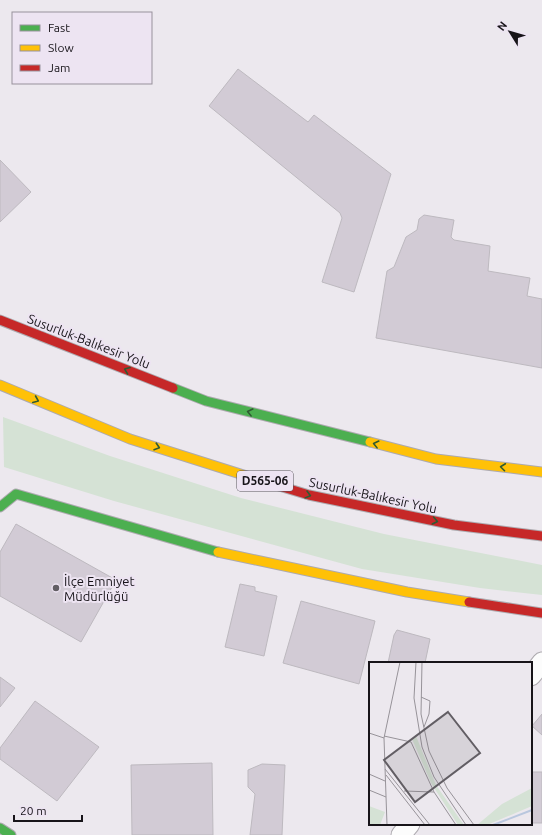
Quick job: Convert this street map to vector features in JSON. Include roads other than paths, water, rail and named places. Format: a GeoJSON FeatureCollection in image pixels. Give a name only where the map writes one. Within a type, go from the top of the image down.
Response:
{"type":"FeatureCollection","features":[{"type":"Feature","properties":{"kind":"main road","name":"Susurluk-Balıkesir Yolu"},"geometry":{"type":"LineString","coordinates":[[0,320],[206,401],[436,459],[542,472]]}},
{"type":"Feature","properties":{"kind":"main road","name":"Susurluk-Balıkesir Yolu"},"geometry":{"type":"LineString","coordinates":[[0,385],[130,439],[309,495],[454,525],[542,536]]}},
{"type":"Feature","properties":{"kind":"main road"},"geometry":{"type":"LineString","coordinates":[[0,507],[16,494],[236,557],[407,592],[542,613]]}},
{"type":"Feature","properties":{"kind":"main road"},"geometry":{"type":"LineString","coordinates":[[0,828],[11,835]]}},
{"type":"Feature","properties":{"kind":"street"},"geometry":{"type":"LineString","coordinates":[[532,675],[542,662]]}},
{"type":"Feature","properties":{"kind":"street"},"geometry":{"type":"LineString","coordinates":[[401,835],[409,825]]}},
{"type":"Feature","properties":{"kind":"place","name":"İlçe Emniyet Müdürlüğü"},"geometry":{"type":"Point","coordinates":[56,588]}}]}
